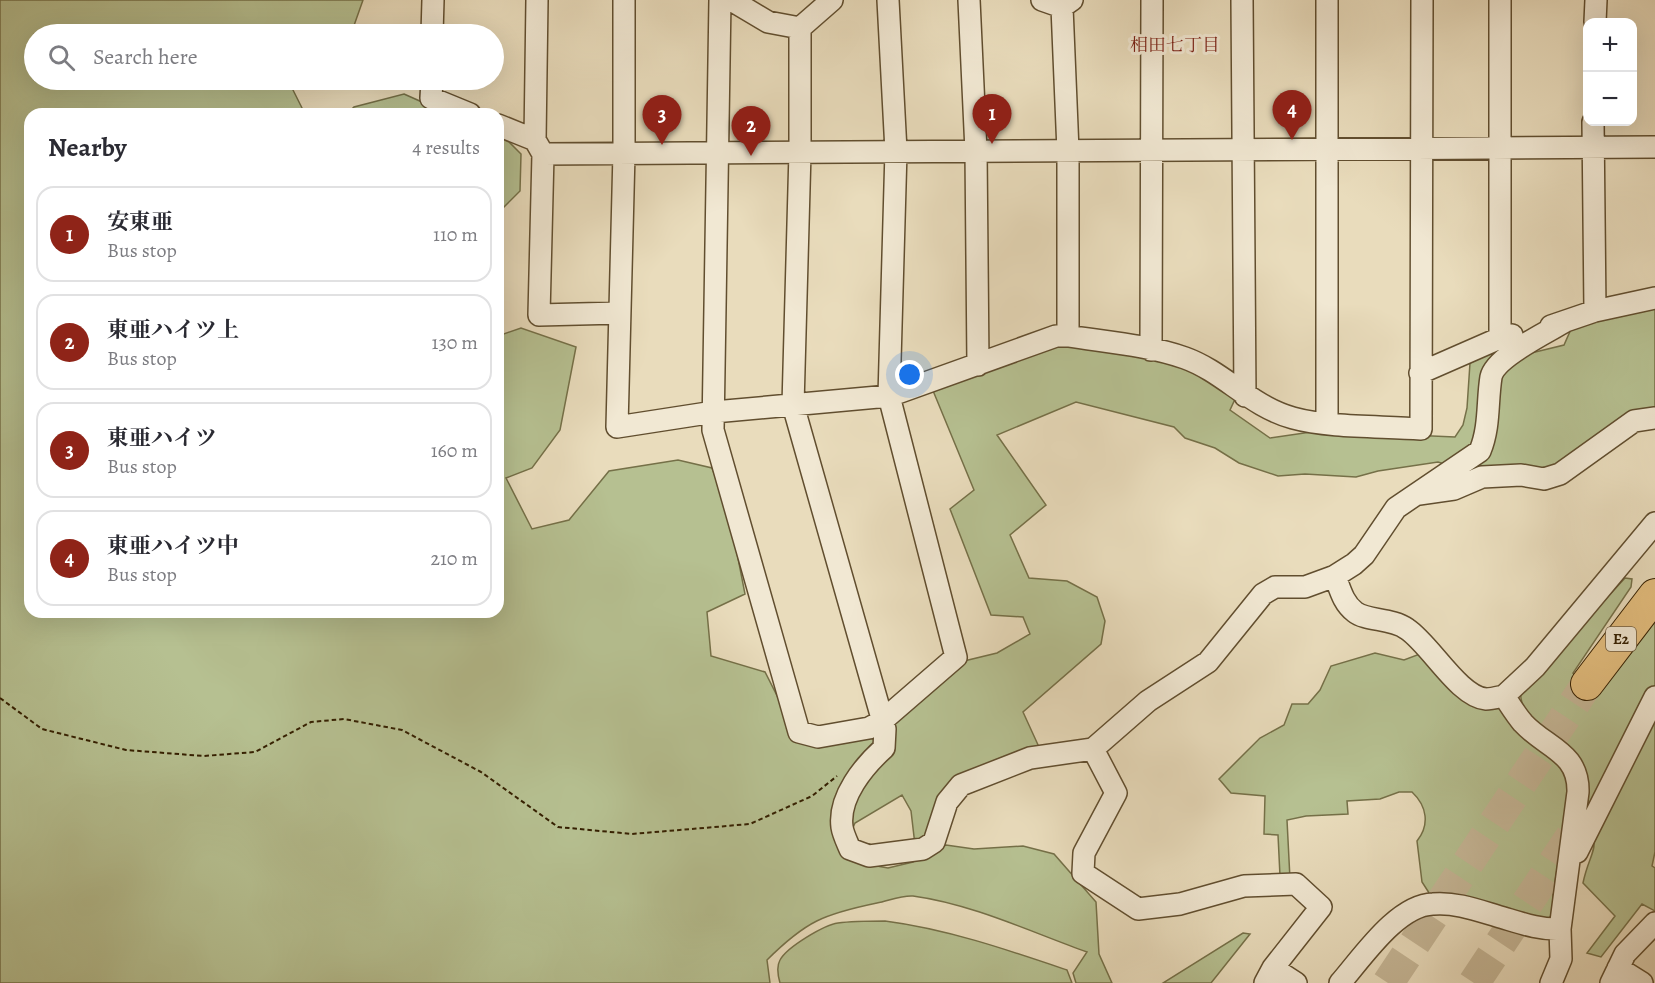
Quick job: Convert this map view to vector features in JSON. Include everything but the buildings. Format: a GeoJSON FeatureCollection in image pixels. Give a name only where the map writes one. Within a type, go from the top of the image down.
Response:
{"type":"FeatureCollection","features":[{"type":"Feature","properties":{"kind":"highway","name":"E2"},"geometry":{"type":"LineString","coordinates":[[1587,684],[1655,595]]}},
{"type":"Feature","properties":{"kind":"street"},"geometry":{"type":"LineString","coordinates":[[432,24],[433,0]]}},
{"type":"Feature","properties":{"kind":"street"},"geometry":{"type":"LineString","coordinates":[[537,0],[539,315],[619,313]]}},
{"type":"Feature","properties":{"kind":"street"},"geometry":{"type":"LineString","coordinates":[[624,0],[624,153],[616,427],[714,412],[889,396],[1056,336],[1068,336],[1186,358],[1270,410],[1295,418],[1421,429],[1422,0]]}},
{"type":"Feature","properties":{"kind":"street"},"geometry":{"type":"LineString","coordinates":[[720,0],[713,430],[799,732],[818,737],[869,728],[882,721],[956,657],[889,396],[896,152],[888,0]]}},
{"type":"Feature","properties":{"kind":"street"},"geometry":{"type":"LineString","coordinates":[[731,0],[768,22],[800,28]]}},
{"type":"Feature","properties":{"kind":"street"},"geometry":{"type":"LineString","coordinates":[[832,0],[800,28],[800,152],[793,405],[885,729],[885,748],[862,769],[843,815],[842,827],[850,849],[869,856],[923,849],[934,842],[946,802],[961,785],[1030,758],[1093,749],[1148,701],[1208,662],[1263,594],[1275,587],[1305,587],[1335,576],[1364,555],[1396,508],[1480,451],[1488,422],[1491,377],[1495,369],[1508,356],[1564,322]]}},
{"type":"Feature","properties":{"kind":"street"},"geometry":{"type":"LineString","coordinates":[[969,0],[976,151],[978,365]]}},
{"type":"Feature","properties":{"kind":"street"},"geometry":{"type":"LineString","coordinates":[[1151,350],[1152,0]]}},
{"type":"Feature","properties":{"kind":"street"},"geometry":{"type":"LineString","coordinates":[[1242,0],[1245,149],[1245,396]]}},
{"type":"Feature","properties":{"kind":"street"},"geometry":{"type":"LineString","coordinates":[[1327,0],[1327,422]]}},
{"type":"Feature","properties":{"kind":"street"},"geometry":{"type":"LineString","coordinates":[[1500,0],[1502,147],[1500,338]]}},
{"type":"Feature","properties":{"kind":"street"},"geometry":{"type":"LineString","coordinates":[[1595,18],[1596,0]]}},
{"type":"Feature","properties":{"kind":"street"},"geometry":{"type":"LineString","coordinates":[[1059,2],[1068,151],[1068,336]]}},
{"type":"Feature","properties":{"kind":"street"},"geometry":{"type":"LineString","coordinates":[[431,90],[431,98],[455,108]]}},
{"type":"Feature","properties":{"kind":"street"},"geometry":{"type":"LineString","coordinates":[[1593,126],[1595,310]]}},
{"type":"Feature","properties":{"kind":"street"},"geometry":{"type":"LineString","coordinates":[[504,128],[539,147],[624,153],[1655,147]]}},
{"type":"Feature","properties":{"kind":"street"},"geometry":{"type":"LineString","coordinates":[[1420,373],[1500,338],[1564,322],[1595,310],[1655,298]]}},
{"type":"Feature","properties":{"kind":"street"},"geometry":{"type":"LineString","coordinates":[[1415,494],[1425,495],[1455,489],[1482,477],[1521,475],[1544,479],[1560,474],[1634,421],[1655,418]]}},
{"type":"Feature","properties":{"kind":"street"},"geometry":{"type":"LineString","coordinates":[[1335,576],[1345,602],[1356,614],[1390,620],[1408,629],[1431,650],[1465,690],[1485,699],[1504,696],[1535,667],[1655,523]]}},
{"type":"Feature","properties":{"kind":"street"},"geometry":{"type":"LineString","coordinates":[[1504,696],[1524,724],[1568,758],[1577,775],[1578,792],[1560,929],[1561,959],[1551,983]]}},
{"type":"Feature","properties":{"kind":"street"},"geometry":{"type":"LineString","coordinates":[[1567,877],[1655,698]]}},
{"type":"Feature","properties":{"kind":"street"},"geometry":{"type":"LineString","coordinates":[[1627,751],[1655,729]]}},
{"type":"Feature","properties":{"kind":"street"},"geometry":{"type":"LineString","coordinates":[[1093,749],[1116,792],[1084,853],[1083,873],[1138,909],[1180,904],[1244,886],[1296,884],[1321,907],[1269,975],[1296,983]]}},
{"type":"Feature","properties":{"kind":"street"},"geometry":{"type":"LineString","coordinates":[[1340,983],[1391,924],[1411,911],[1432,903],[1472,908],[1543,930],[1560,929]]}},
{"type":"Feature","properties":{"kind":"street"},"geometry":{"type":"LineString","coordinates":[[1642,983],[1615,975],[1624,954],[1655,923]]}},
{"type":"Feature","properties":{"kind":"path"},"geometry":{"type":"LineString","coordinates":[[0,698],[42,729],[126,750],[204,756],[255,752],[311,722],[344,718],[402,730],[480,772],[558,827],[632,834],[750,824],[812,796],[839,774]]}},
{"type":"Feature","properties":{"kind":"green space"},"geometry":{"type":"Polygon","coordinates":[[[0,0],[363,0],[355,24],[24,24],[24,90],[293,90],[302,108],[24,108],[24,618],[504,618],[504,334],[521,328],[576,347],[560,430],[532,468],[506,478],[532,529],[569,520],[609,471],[678,460],[712,468],[729,512],[745,594],[707,612],[711,656],[765,672],[797,735],[868,733],[960,662],[997,653],[1030,634],[1023,617],[991,615],[950,509],[974,490],[929,381],[1068,336],[1186,358],[1236,397],[1230,410],[1270,438],[1318,431],[1455,437],[1463,425],[1467,408],[1470,363],[1511,342],[1480,440],[1451,466],[1438,462],[1378,471],[1356,477],[1305,474],[1278,476],[1239,463],[1215,448],[1185,438],[1174,427],[1076,402],[997,435],[1046,505],[1010,535],[1029,578],[1067,581],[1097,597],[1105,621],[1101,644],[1023,712],[1039,747],[960,779],[935,829],[915,845],[911,811],[902,795],[855,823],[851,832],[866,864],[888,868],[913,862],[924,854],[946,845],[974,849],[1023,846],[1054,854],[1096,902],[1099,954],[1112,983],[1076,983],[1073,973],[1087,952],[957,905],[909,896],[843,911],[805,928],[767,960],[770,983],[0,983],[0,0]]]}},
{"type":"Feature","properties":{"kind":"green space"},"geometry":{"type":"Polygon","coordinates":[[[404,94],[436,108],[353,108],[404,94]]]}},
{"type":"Feature","properties":{"kind":"green space"},"geometry":{"type":"Polygon","coordinates":[[[504,140],[521,154],[520,191],[504,207],[504,140]]]}},
{"type":"Feature","properties":{"kind":"green space"},"geometry":{"type":"Polygon","coordinates":[[[1655,305],[1655,412],[1556,469],[1430,489],[1484,453],[1496,378],[1519,356],[1564,345],[1572,327],[1655,305]]]}},
{"type":"Feature","properties":{"kind":"green space"},"geometry":{"type":"Polygon","coordinates":[[[1625,578],[1632,579],[1631,587],[1573,673],[1587,684],[1655,617],[1655,852],[1652,866],[1655,868],[1655,911],[1642,904],[1601,957],[1587,953],[1615,916],[1583,883],[1594,848],[1592,834],[1579,816],[1584,780],[1534,725],[1526,713],[1521,691],[1625,578]]]}},
{"type":"Feature","properties":{"kind":"green space"},"geometry":{"type":"Polygon","coordinates":[[[1425,652],[1503,707],[1561,763],[1571,783],[1553,894],[1553,920],[1433,899],[1422,882],[1417,841],[1424,829],[1424,809],[1412,792],[1399,792],[1380,799],[1347,801],[1348,814],[1306,816],[1287,820],[1290,879],[1280,876],[1278,835],[1264,834],[1265,796],[1231,793],[1219,779],[1260,738],[1284,725],[1292,704],[1308,704],[1320,690],[1331,666],[1375,653],[1404,660],[1425,652]]]}},
{"type":"Feature","properties":{"kind":"green space"},"geometry":{"type":"Polygon","coordinates":[[[885,921],[954,935],[1022,955],[1067,970],[1072,983],[780,983],[778,969],[780,960],[806,937],[838,923],[885,921]]]}},
{"type":"Feature","properties":{"kind":"green space"},"geometry":{"type":"Polygon","coordinates":[[[1243,933],[1250,934],[1211,983],[1163,983],[1243,933]]]}},
{"type":"Feature","properties":{"kind":"tunnel"},"geometry":{"type":"LineString","coordinates":[[1388,983],[1587,684]]}},
{"type":"Feature","properties":{"kind":"tunnel"},"geometry":{"type":"LineString","coordinates":[[1474,983],[1583,819]]}},
{"type":"Feature","properties":{"kind":"place","name":"東亜ハイツ中"},"geometry":{"type":"Point","coordinates":[1292,140]}},
{"type":"Feature","properties":{"kind":"place","name":"安東亜"},"geometry":{"type":"Point","coordinates":[992,144]}},
{"type":"Feature","properties":{"kind":"place","name":"東亜ハイツ"},"geometry":{"type":"Point","coordinates":[662,145]}},
{"type":"Feature","properties":{"kind":"place","name":"東亜ハイツ上"},"geometry":{"type":"Point","coordinates":[751,156]}},
{"type":"Feature","properties":{"kind":"district","name":"相田七丁目"},"geometry":{"type":"Point","coordinates":[1175,45]}}]}
